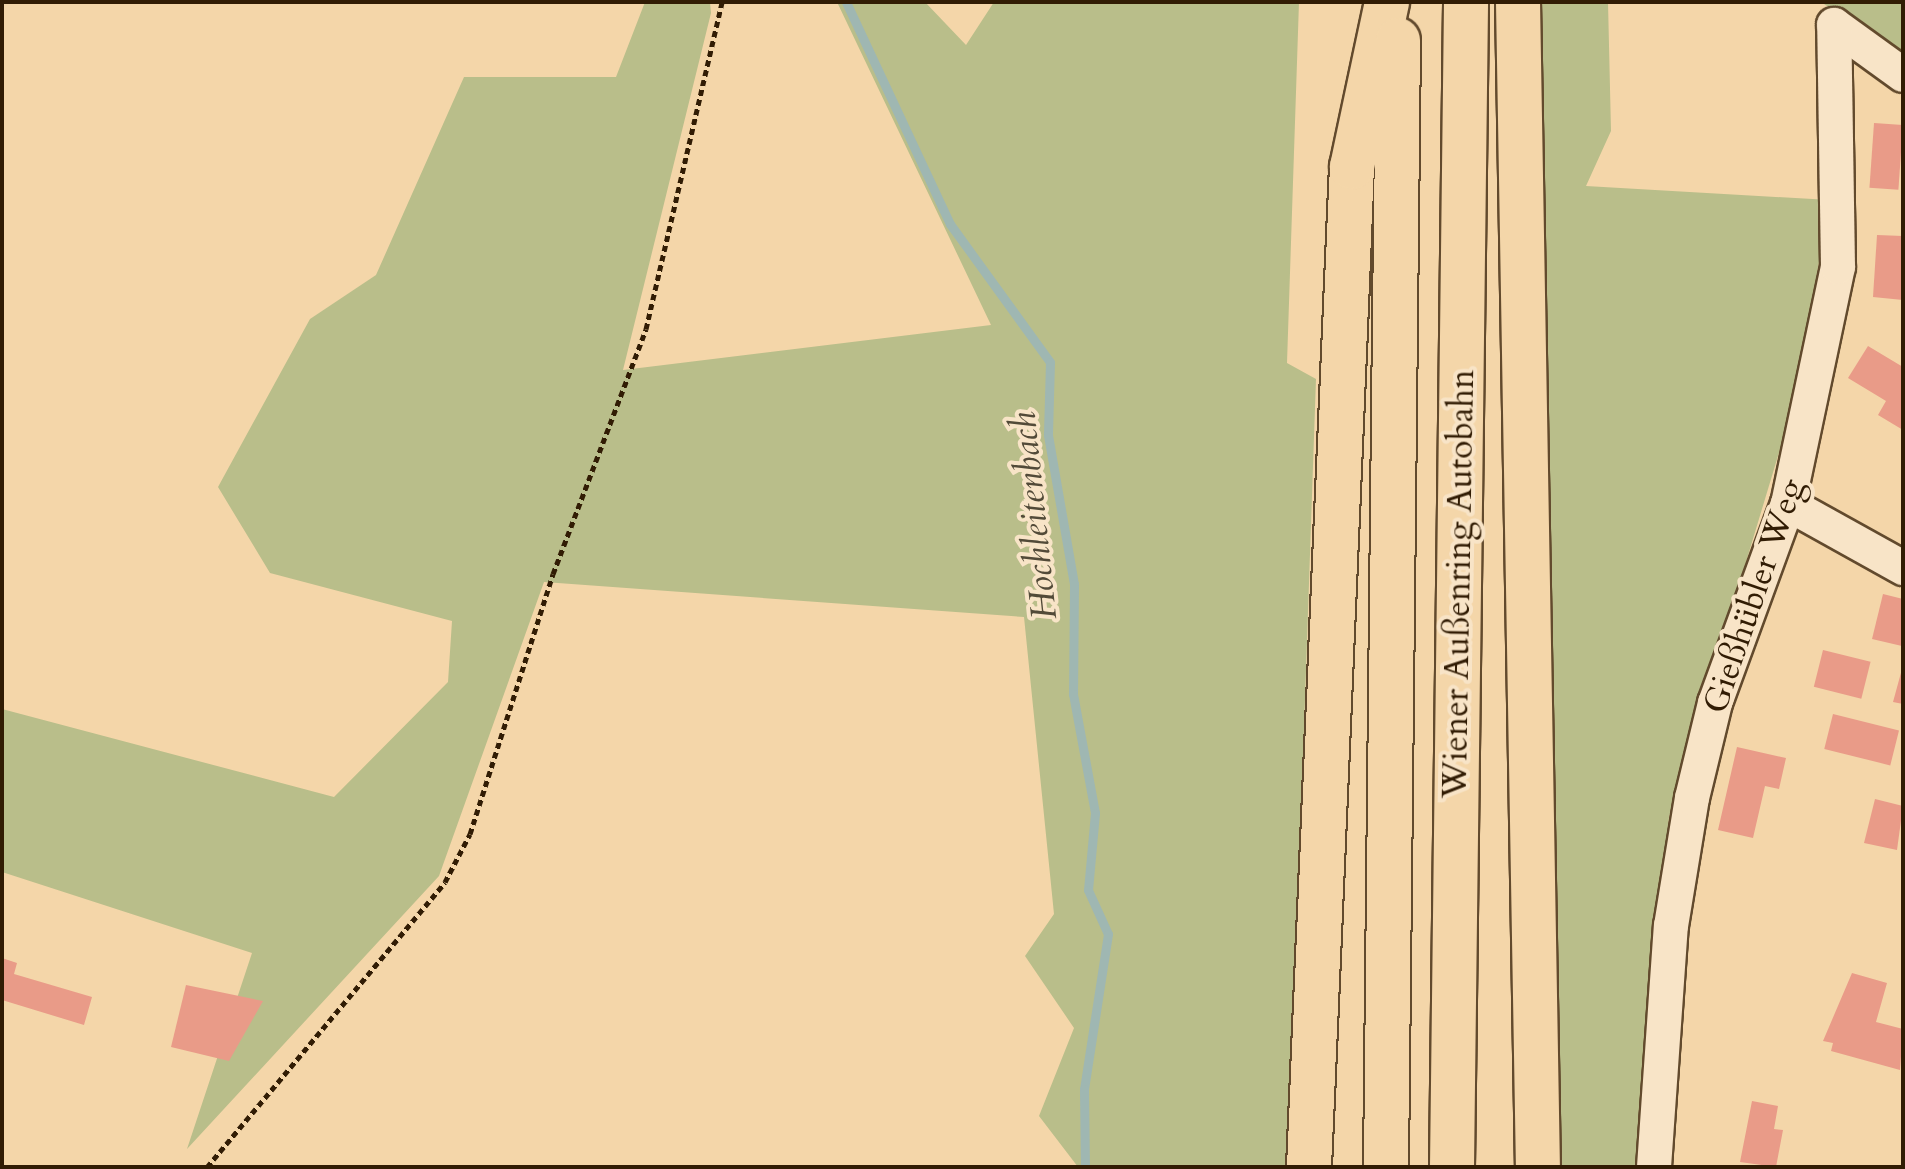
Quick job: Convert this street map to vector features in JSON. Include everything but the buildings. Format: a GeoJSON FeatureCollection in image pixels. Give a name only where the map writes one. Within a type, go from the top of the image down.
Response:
{"type":"FeatureCollection","features":[{"type":"Feature","properties":{"kind":"highway"},"geometry":{"type":"LineString","coordinates":[[1309,1167],[1352,167],[1387,2]]}},
{"type":"Feature","properties":{"kind":"highway","name":"Wiener Außenring Autobahn"},"geometry":{"type":"LineString","coordinates":[[1386,1167],[1399,2]]}},
{"type":"Feature","properties":{"kind":"highway","name":"Wiener Außenring Autobahn"},"geometry":{"type":"LineString","coordinates":[[1452,1167],[1466,2]]}},
{"type":"Feature","properties":{"kind":"highway"},"geometry":{"type":"LineString","coordinates":[[1518,2],[1538,1167]]}},
{"type":"Feature","properties":{"kind":"street","name":"Gießhübler Weg"},"geometry":{"type":"LineString","coordinates":[[1654,1167],[1671,926],[1692,798],[1715,703],[1788,504],[1838,267],[1834,25],[1903,75]]}},
{"type":"Feature","properties":{"kind":"street"},"geometry":{"type":"LineString","coordinates":[[1788,504],[1903,568]]}},
{"type":"Feature","properties":{"kind":"path"},"geometry":{"type":"LineString","coordinates":[[207,1167],[445,882],[470,834],[553,574],[646,329],[722,2]]}},
{"type":"Feature","properties":{"kind":"green space"},"geometry":{"type":"Polygon","coordinates":[[[645,2],[710,2],[711,13],[623,370],[991,325],[837,2],[925,2],[966,45],[994,2],[1299,2],[1287,363],[1316,379],[1289,1167],[1078,1167],[1039,1116],[1074,1028],[1025,956],[1054,914],[1024,617],[544,582],[439,876],[187,1149],[252,953],[2,872],[2,709],[334,797],[448,682],[452,621],[270,573],[218,487],[310,319],[376,275],[464,77],[616,77],[645,2]]]}},
{"type":"Feature","properties":{"kind":"green space"},"geometry":{"type":"Polygon","coordinates":[[[1537,2],[1608,2],[1611,131],[1586,186],[1830,200],[1794,403],[1669,817],[1644,1167],[1559,1167],[1537,2]]]}},
{"type":"Feature","properties":{"kind":"green space"},"geometry":{"type":"Polygon","coordinates":[[[1820,2],[1903,2],[1903,56],[1824,4],[1820,2]]]}},
{"type":"Feature","properties":{"kind":"waterway","name":"Hochleitenbach"},"geometry":{"type":"LineString","coordinates":[[846,2],[950,224],[1050,362],[1048,435],[1074,584],[1073,694],[1095,813],[1088,890],[1108,934],[1084,1089],[1085,1167]]}}]}
